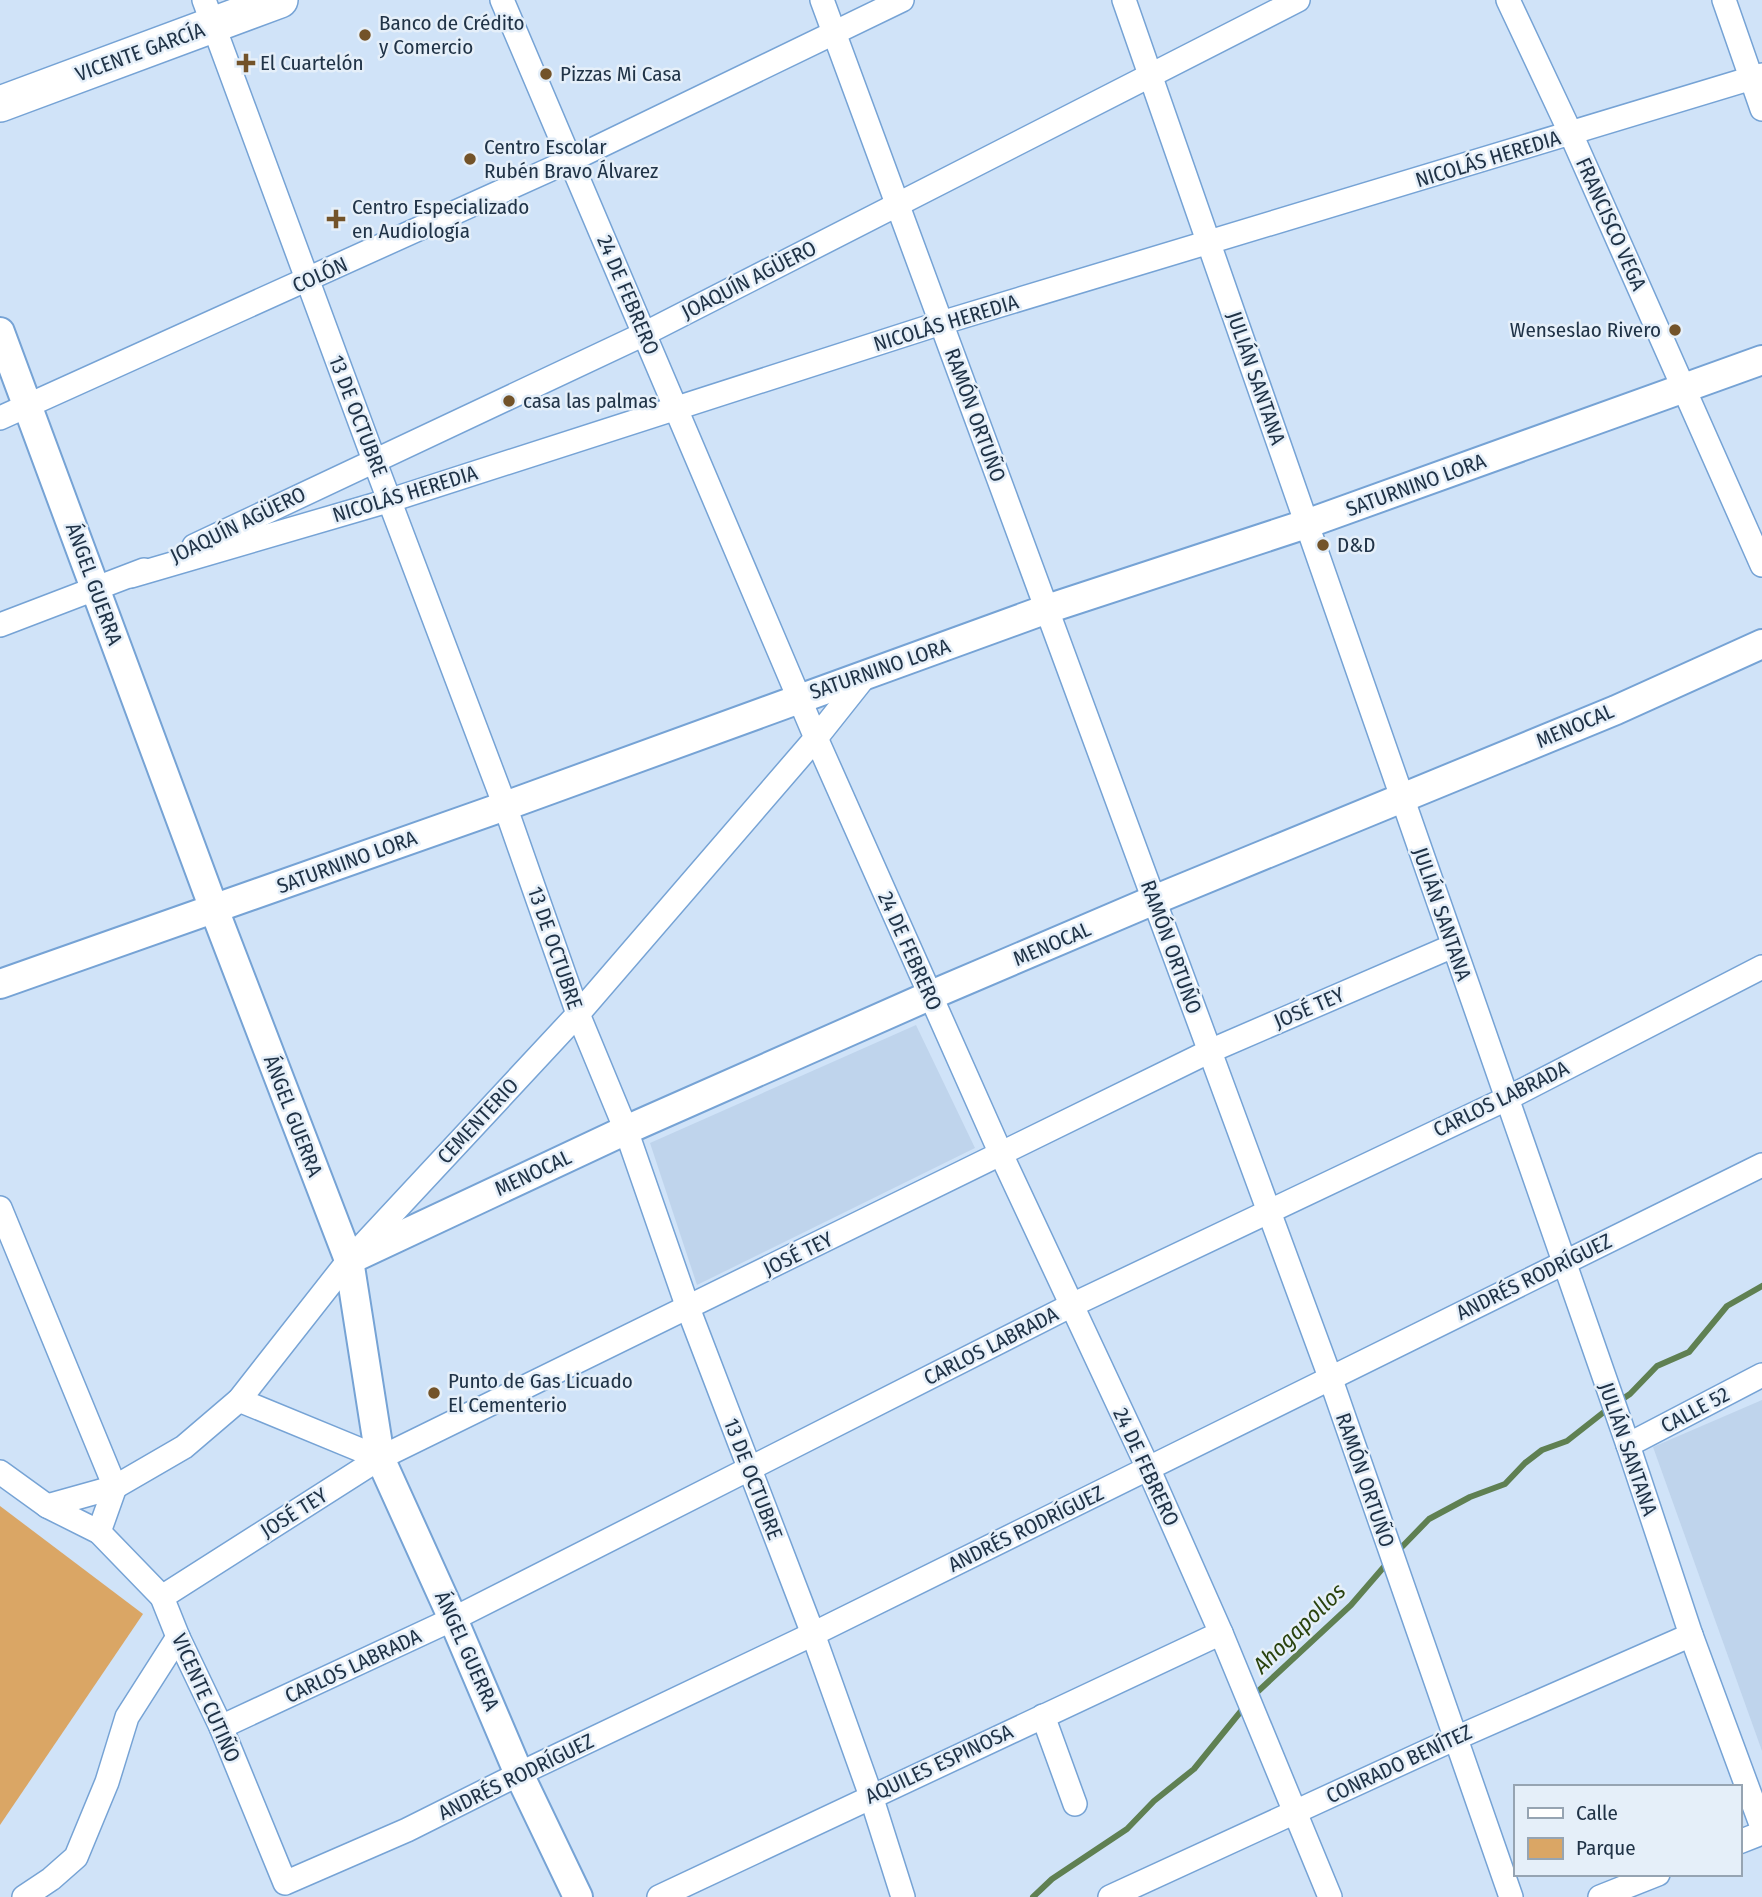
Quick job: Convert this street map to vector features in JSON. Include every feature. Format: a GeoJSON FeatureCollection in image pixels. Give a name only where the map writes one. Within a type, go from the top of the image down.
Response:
{"type":"FeatureCollection","features":[{"type":"Feature","properties":{"kind":"main road","name":"VICENTE GARCÍA"},"geometry":{"type":"LineString","coordinates":[[0,104],[209,13],[280,0]]}},
{"type":"Feature","properties":{"kind":"street","name":"24 DE FEBRERO"},"geometry":{"type":"LineString","coordinates":[[502,0],[816,738],[929,996],[1070,1306],[1148,1468],[1221,1633],[1330,1897]]}},
{"type":"Feature","properties":{"kind":"street","name":"RAMÓN ORTUÑO"},"geometry":{"type":"LineString","coordinates":[[822,0],[1330,1377],[1511,1897]]}},
{"type":"Feature","properties":{"kind":"street","name":"COLÓN"},"geometry":{"type":"LineString","coordinates":[[0,418],[570,160],[902,0]]}},
{"type":"Feature","properties":{"kind":"street","name":"JULIÁN SANTANA"},"geometry":{"type":"LineString","coordinates":[[1124,0],[1628,1445],[1691,1635],[1762,1827]]}},
{"type":"Feature","properties":{"kind":"street","name":"JOAQUÍN AGÜERO"},"geometry":{"type":"LineString","coordinates":[[0,625],[131,576],[644,334],[1298,0]]}},
{"type":"Feature","properties":{"kind":"street","name":"FRANCISCO VEGA"},"geometry":{"type":"LineString","coordinates":[[1508,0],[1571,134],[1762,565]]}},
{"type":"Feature","properties":{"kind":"street"},"geometry":{"type":"LineString","coordinates":[[1724,0],[1757,77],[1762,109]]}},
{"type":"Feature","properties":{"kind":"street","name":"13 DE OCTUBRE"},"geometry":{"type":"LineString","coordinates":[[209,13],[505,806],[578,1014],[626,1130],[688,1308],[813,1634],[872,1796],[903,1897]]}},
{"type":"Feature","properties":{"kind":"street","name":"NICOLÁS HEREDIA"},"geometry":{"type":"LineString","coordinates":[[131,576],[391,500],[941,323],[1757,77]]}},
{"type":"Feature","properties":{"kind":"street","name":"ÁNGEL GUERRA"},"geometry":{"type":"LineString","coordinates":[[0,331],[214,909],[349,1260],[380,1458],[519,1773],[578,1897]]}},
{"type":"Feature","properties":{"kind":"street","name":"SATURNINO LORA"},"geometry":{"type":"LineString","coordinates":[[0,984],[505,806],[1047,609],[1306,524],[1762,360]]}},
{"type":"Feature","properties":{"kind":"street","name":"MENOCAL"},"geometry":{"type":"LineString","coordinates":[[349,1260],[626,1130],[929,996],[1154,900],[1616,710],[1762,644]]}},
{"type":"Feature","properties":{"kind":"street","name":"CEMENTERIO"},"geometry":{"type":"LineString","coordinates":[[47,1506],[115,1487],[184,1447],[239,1400],[349,1260],[578,1014],[816,738],[866,675]]}},
{"type":"Feature","properties":{"kind":"street","name":"JOSÉ TEY"},"geometry":{"type":"LineString","coordinates":[[162,1597],[380,1458],[1210,1051],[1453,946]]}},
{"type":"Feature","properties":{"kind":"street","name":"CARLOS LABRADA"},"geometry":{"type":"LineString","coordinates":[[221,1727],[453,1619],[1070,1306],[1506,1098],[1762,967]]}},
{"type":"Feature","properties":{"kind":"street","name":"ANDRÉS RODRÍGUEZ"},"geometry":{"type":"LineString","coordinates":[[285,1883],[407,1830],[519,1773],[813,1634],[1762,1165]]}},
{"type":"Feature","properties":{"kind":"street"},"geometry":{"type":"LineString","coordinates":[[0,1208],[115,1487],[99,1532]]}},
{"type":"Feature","properties":{"kind":"street","name":"CALLE 52"},"geometry":{"type":"LineString","coordinates":[[1628,1445],[1762,1375]]}},
{"type":"Feature","properties":{"kind":"street"},"geometry":{"type":"LineString","coordinates":[[239,1400],[380,1458]]}},
{"type":"Feature","properties":{"kind":"street","name":"VICENTE CUTIÑO"},"geometry":{"type":"LineString","coordinates":[[0,1472],[47,1506],[99,1532],[162,1597],[221,1727],[285,1883]]}},
{"type":"Feature","properties":{"kind":"street","name":"AQUILES ESPINOSA"},"geometry":{"type":"LineString","coordinates":[[659,1897],[1221,1633]]}},
{"type":"Feature","properties":{"kind":"street","name":"CONRADO BENÍTEZ"},"geometry":{"type":"LineString","coordinates":[[1110,1897],[1456,1738],[1691,1635]]}},
{"type":"Feature","properties":{"kind":"street"},"geometry":{"type":"LineString","coordinates":[[24,1897],[51,1879],[76,1857],[107,1782],[127,1717],[178,1637]]}},
{"type":"Feature","properties":{"kind":"street"},"geometry":{"type":"LineString","coordinates":[[1043,1716],[1074,1804]]}},
{"type":"Feature","properties":{"kind":"street"},"geometry":{"type":"LineString","coordinates":[[1741,1841],[1762,1833]]}},
{"type":"Feature","properties":{"kind":"street"},"geometry":{"type":"LineString","coordinates":[[1600,1897],[1653,1876]]}},
{"type":"Feature","properties":{"kind":"shaded area"},"geometry":{"type":"Polygon","coordinates":[[[916,1025],[975,1148],[697,1285],[650,1143],[916,1025]]]}},
{"type":"Feature","properties":{"kind":"shaded area"},"geometry":{"type":"Polygon","coordinates":[[[1762,1400],[1762,1751],[1653,1447],[1762,1400]]]}},
{"type":"Feature","properties":{"kind":"green space"},"geometry":{"type":"Polygon","coordinates":[[[0,1506],[143,1614],[0,1825],[0,1506]]]}},
{"type":"Feature","properties":{"kind":"waterway","name":"Ahogapollos"},"geometry":{"type":"LineString","coordinates":[[1618,1402],[1630,1394],[1657,1366],[1689,1352],[1727,1306],[1762,1286]]}},
{"type":"Feature","properties":{"kind":"waterway","name":"Ahogapollos"},"geometry":{"type":"LineString","coordinates":[[1396,1553],[1429,1519],[1470,1497],[1505,1484],[1542,1450],[1567,1441],[1609,1408]]}},
{"type":"Feature","properties":{"kind":"waterway","name":"Ahogapollos"},"geometry":{"type":"LineString","coordinates":[[1253,1696],[1351,1605],[1389,1561]]}},
{"type":"Feature","properties":{"kind":"waterway","name":"Ahogapollos"},"geometry":{"type":"LineString","coordinates":[[1033,1897],[1052,1879],[1127,1829],[1154,1801],[1194,1769],[1246,1705]]}},
{"type":"Feature","properties":{"kind":"place","name":"Banco de Crédito y Comercio"},"geometry":{"type":"Point","coordinates":[365,35]}},
{"type":"Feature","properties":{"kind":"place","name":"El Cuartelón"},"geometry":{"type":"Point","coordinates":[246,63]}},
{"type":"Feature","properties":{"kind":"place","name":"Pizzas Mi Casa"},"geometry":{"type":"Point","coordinates":[546,74]}},
{"type":"Feature","properties":{"kind":"place","name":"Centro Escolar Rubén Bravo Álvarez"},"geometry":{"type":"Point","coordinates":[470,159]}},
{"type":"Feature","properties":{"kind":"place","name":"Centro Especializado en Audiología"},"geometry":{"type":"Point","coordinates":[336,219]}},
{"type":"Feature","properties":{"kind":"place","name":"Wenseslao Rivero"},"geometry":{"type":"Point","coordinates":[1675,330]}},
{"type":"Feature","properties":{"kind":"place","name":"casa las palmas"},"geometry":{"type":"Point","coordinates":[509,401]}},
{"type":"Feature","properties":{"kind":"place","name":"D&D"},"geometry":{"type":"Point","coordinates":[1323,545]}},
{"type":"Feature","properties":{"kind":"place","name":"Punto de Gas Licuado El Cementerio"},"geometry":{"type":"Point","coordinates":[434,1393]}}]}
